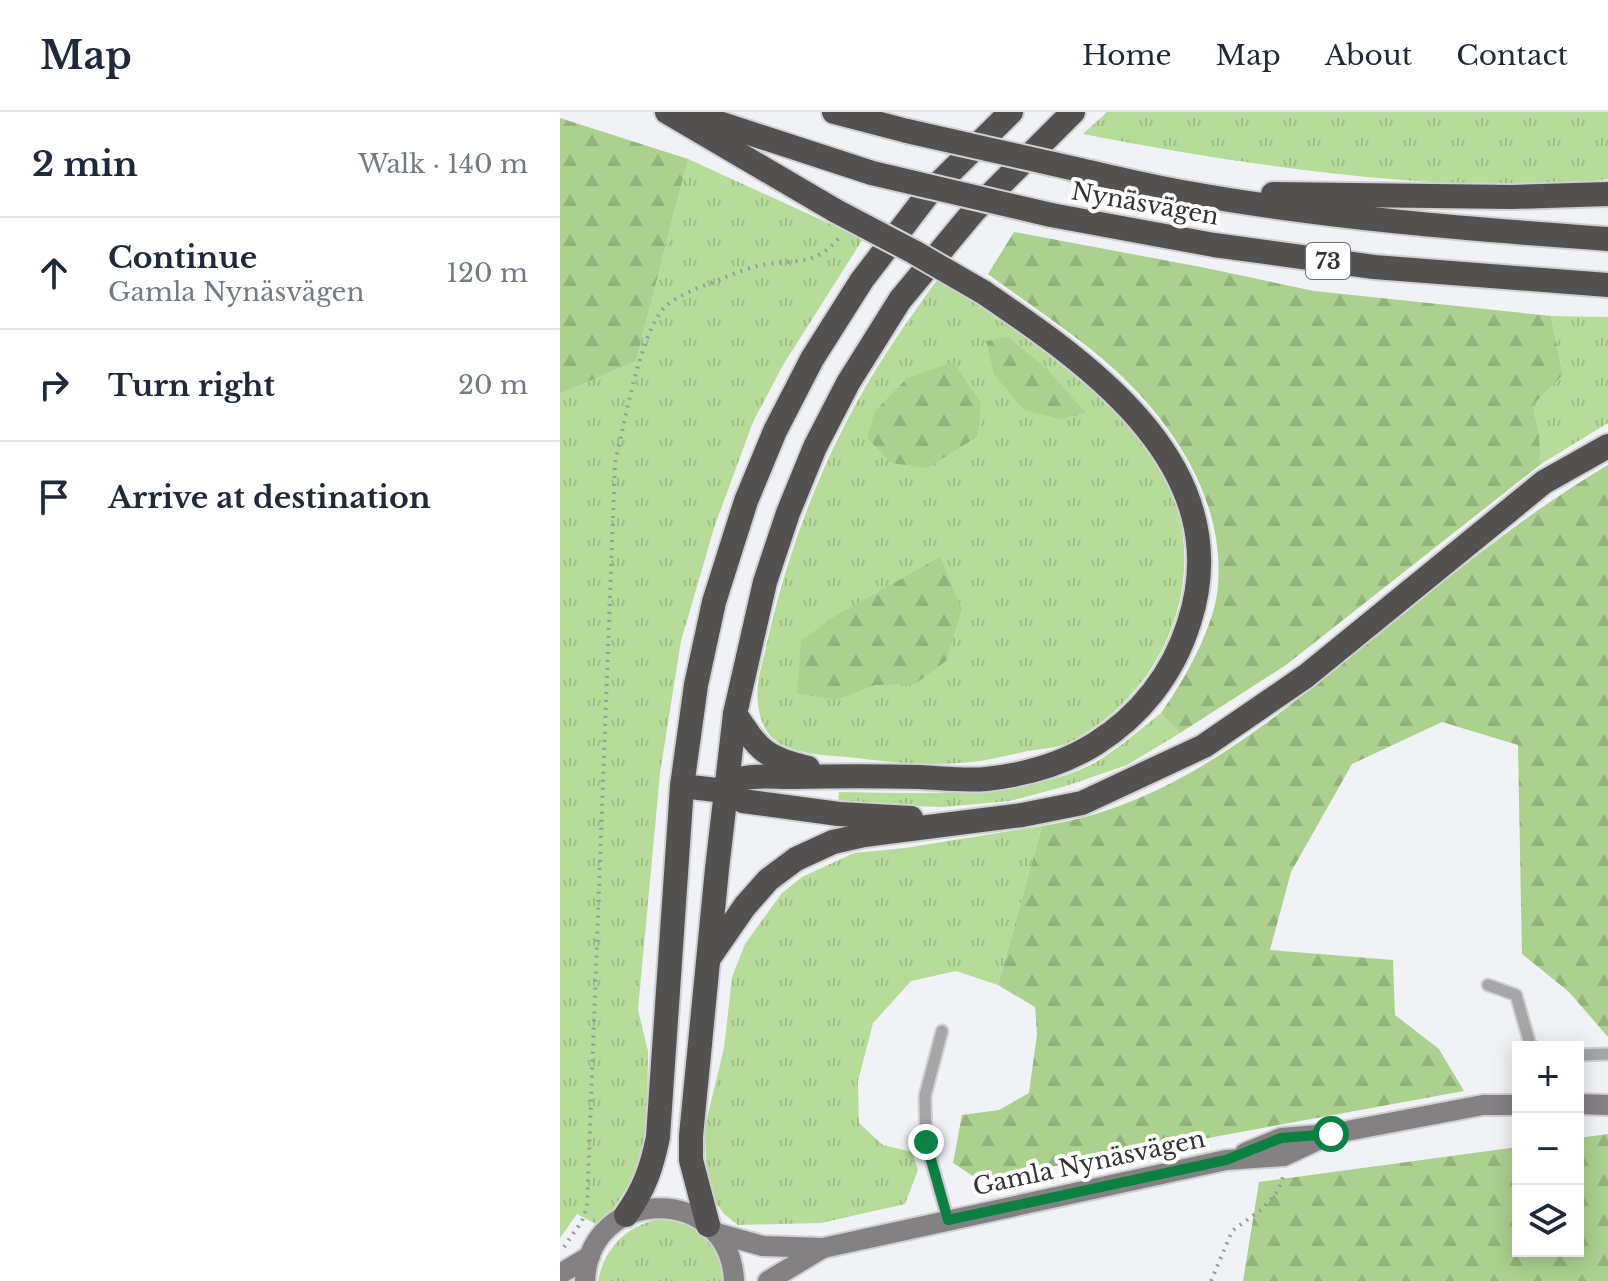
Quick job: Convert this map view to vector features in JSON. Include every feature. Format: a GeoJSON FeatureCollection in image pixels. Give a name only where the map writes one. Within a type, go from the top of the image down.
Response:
{"type":"FeatureCollection","features":[{"type":"Feature","properties":{"kind":"highway"},"geometry":{"type":"LineString","coordinates":[[667,112],[840,222],[914,252],[983,292],[1047,335],[1100,379],[1152,432],[1189,502],[1198,535],[1199,571],[1195,606],[1171,667],[1151,695],[1128,719],[1094,745],[1043,768],[984,779],[743,778],[725,791]]}},
{"type":"Feature","properties":{"kind":"highway","name":"Nynäsvägen"},"geometry":{"type":"LineString","coordinates":[[685,112],[872,173],[1051,215],[1214,245],[1374,267],[1608,285]]}},
{"type":"Feature","properties":{"kind":"highway","name":"Nynäsvägen"},"geometry":{"type":"LineString","coordinates":[[834,112],[1187,193],[1327,214],[1467,229],[1608,239]]}},
{"type":"Feature","properties":{"kind":"highway"},"geometry":{"type":"LineString","coordinates":[[626,1215],[642,1192],[658,1137],[682,786],[696,685],[714,602],[746,501],[775,431],[812,359],[862,280],[928,194],[1011,112]]}},
{"type":"Feature","properties":{"kind":"highway"},"geometry":{"type":"LineString","coordinates":[[712,1229],[691,1160],[691,1136],[735,714],[765,582],[815,447],[848,383],[900,300],[974,211],[1073,112]]}},
{"type":"Feature","properties":{"kind":"highway"},"geometry":{"type":"LineString","coordinates":[[1187,193],[1512,197],[1608,194]]}},
{"type":"Feature","properties":{"kind":"highway"},"geometry":{"type":"LineString","coordinates":[[708,960],[745,906],[768,880],[796,859],[833,842],[864,835],[1022,815],[1082,803],[1204,746],[1306,676],[1544,482],[1608,446]]}},
{"type":"Feature","properties":{"kind":"highway"},"geometry":{"type":"LineString","coordinates":[[735,714],[752,740],[769,756],[780,762],[838,776]]}},
{"type":"Feature","properties":{"kind":"highway"},"geometry":{"type":"LineString","coordinates":[[682,786],[725,791],[743,801],[839,814],[977,820]]}},
{"type":"Feature","properties":{"kind":"street"},"geometry":{"type":"LineString","coordinates":[[1584,1104],[1608,1105]]}},
{"type":"Feature","properties":{"kind":"street","name":"Gamla Nynäsvägen"},"geometry":{"type":"LineString","coordinates":[[626,1215],[655,1207],[669,1208],[684,1211],[712,1229],[763,1246],[823,1248],[1226,1160],[1284,1156],[1331,1134],[1483,1105],[1512,1105]]}},
{"type":"Feature","properties":{"kind":"street"},"geometry":{"type":"LineString","coordinates":[[585,1281],[590,1256],[601,1234],[626,1215]]}},
{"type":"Feature","properties":{"kind":"street"},"geometry":{"type":"LineString","coordinates":[[712,1229],[728,1251],[734,1281]]}},
{"type":"Feature","properties":{"kind":"street","name":"Gamla Nynäsvägen"},"geometry":{"type":"LineString","coordinates":[[768,1281],[823,1248]]}},
{"type":"Feature","properties":{"kind":"street"},"geometry":{"type":"LineString","coordinates":[[560,1274],[590,1256]]}},
{"type":"Feature","properties":{"kind":"lane"},"geometry":{"type":"LineString","coordinates":[[1488,985],[1516,995],[1529,1041]]}},
{"type":"Feature","properties":{"kind":"lane"},"geometry":{"type":"LineString","coordinates":[[942,1031],[925,1096],[926,1142],[948,1220]]}},
{"type":"Feature","properties":{"kind":"lane"},"geometry":{"type":"LineString","coordinates":[[1584,1055],[1608,1054]]}},
{"type":"Feature","properties":{"kind":"path"},"geometry":{"type":"LineString","coordinates":[[560,1252],[582,1221],[587,1207],[615,463],[637,376],[652,327],[665,307],[695,289],[733,274],[826,253],[840,222]]}},
{"type":"Feature","properties":{"kind":"path"},"geometry":{"type":"LineString","coordinates":[[1211,1281],[1232,1231],[1262,1209],[1278,1191],[1287,1167]]}},
{"type":"Feature","properties":{"kind":"green space"},"geometry":{"type":"Polygon","coordinates":[[[1107,112],[1608,112],[1608,179],[1472,185],[1390,179],[1236,161],[1083,134],[1107,112]]]}},
{"type":"Feature","properties":{"kind":"green space"},"geometry":{"type":"Polygon","coordinates":[[[560,118],[688,159],[636,361],[560,394],[560,118]]]}},
{"type":"Feature","properties":{"kind":"green space"},"geometry":{"type":"Polygon","coordinates":[[[688,159],[863,239],[783,365],[753,422],[715,525],[681,641],[660,773],[638,1010],[648,1051],[647,1133],[638,1171],[613,1209],[596,1224],[577,1214],[560,1238],[560,394],[636,361],[688,159]]]}},
{"type":"Feature","properties":{"kind":"green space"},"geometry":{"type":"Polygon","coordinates":[[[1014,232],[1314,291],[1551,316],[1563,375],[1533,405],[1541,464],[1286,665],[1180,733],[1161,713],[1205,635],[1218,586],[1218,553],[1202,490],[1171,433],[1129,383],[1077,338],[988,274],[1014,232]]]}},
{"type":"Feature","properties":{"kind":"green space"},"geometry":{"type":"Polygon","coordinates":[[[940,276],[1023,332],[1080,377],[1130,425],[1149,449],[1171,488],[1182,530],[1184,572],[1177,613],[1161,652],[1138,687],[1107,718],[1065,744],[979,761],[943,764],[822,755],[786,747],[769,734],[763,723],[757,691],[783,581],[815,489],[842,430],[886,353],[940,276]]]}},
{"type":"Feature","properties":{"kind":"green space"},"geometry":{"type":"Polygon","coordinates":[[[1551,316],[1608,317],[1608,423],[1541,464],[1533,405],[1563,375],[1551,316]]]}},
{"type":"Feature","properties":{"kind":"green space"},"geometry":{"type":"Polygon","coordinates":[[[1008,337],[1047,369],[1086,413],[1061,419],[1024,410],[994,374],[986,341],[1008,337]]]}},
{"type":"Feature","properties":{"kind":"green space"},"geometry":{"type":"Polygon","coordinates":[[[953,362],[981,403],[977,437],[927,468],[892,463],[867,438],[875,411],[906,379],[953,362]]]}},
{"type":"Feature","properties":{"kind":"green space"},"geometry":{"type":"Polygon","coordinates":[[[1608,465],[1608,1037],[1569,992],[1522,954],[1518,745],[1442,722],[1352,764],[1291,872],[1270,950],[1393,960],[1395,1015],[1439,1049],[1464,1091],[979,1180],[953,1163],[962,1115],[999,1110],[1029,1093],[1037,1034],[1035,1007],[998,985],[1042,826],[1085,817],[1126,803],[1202,766],[1273,718],[1505,534],[1608,465]]]}},
{"type":"Feature","properties":{"kind":"green space"},"geometry":{"type":"Polygon","coordinates":[[[940,557],[962,609],[946,661],[915,684],[875,685],[836,700],[797,693],[801,641],[835,616],[940,557]]]}},
{"type":"Feature","properties":{"kind":"green space"},"geometry":{"type":"Polygon","coordinates":[[[1161,713],[1180,733],[1127,765],[1066,786],[1010,801],[941,807],[838,803],[839,792],[972,792],[1070,774],[1098,761],[1161,713]]]}},
{"type":"Feature","properties":{"kind":"green space"},"geometry":{"type":"Polygon","coordinates":[[[1042,826],[998,985],[956,971],[911,981],[873,1023],[858,1081],[859,1123],[883,1145],[912,1152],[918,1170],[905,1204],[821,1223],[738,1225],[724,1214],[713,1199],[706,1164],[705,1126],[724,1048],[732,977],[745,944],[781,894],[802,877],[854,853],[1042,826]]]}},
{"type":"Feature","properties":{"kind":"green space"},"geometry":{"type":"Polygon","coordinates":[[[1608,1134],[1608,1281],[1243,1281],[1259,1182],[1512,1148],[1512,1257],[1584,1257],[1584,1137],[1608,1134]]]}},
{"type":"Feature","properties":{"kind":"green space"},"geometry":{"type":"Polygon","coordinates":[[[670,1218],[696,1226],[718,1248],[723,1281],[598,1281],[607,1256],[623,1236],[644,1223],[670,1218]]]}},
{"type":"Feature","properties":{"kind":"route"},"geometry":{"type":"LineString","coordinates":[[926,1142],[948,1220],[1226,1160],[1281,1138],[1331,1134]]}}]}
